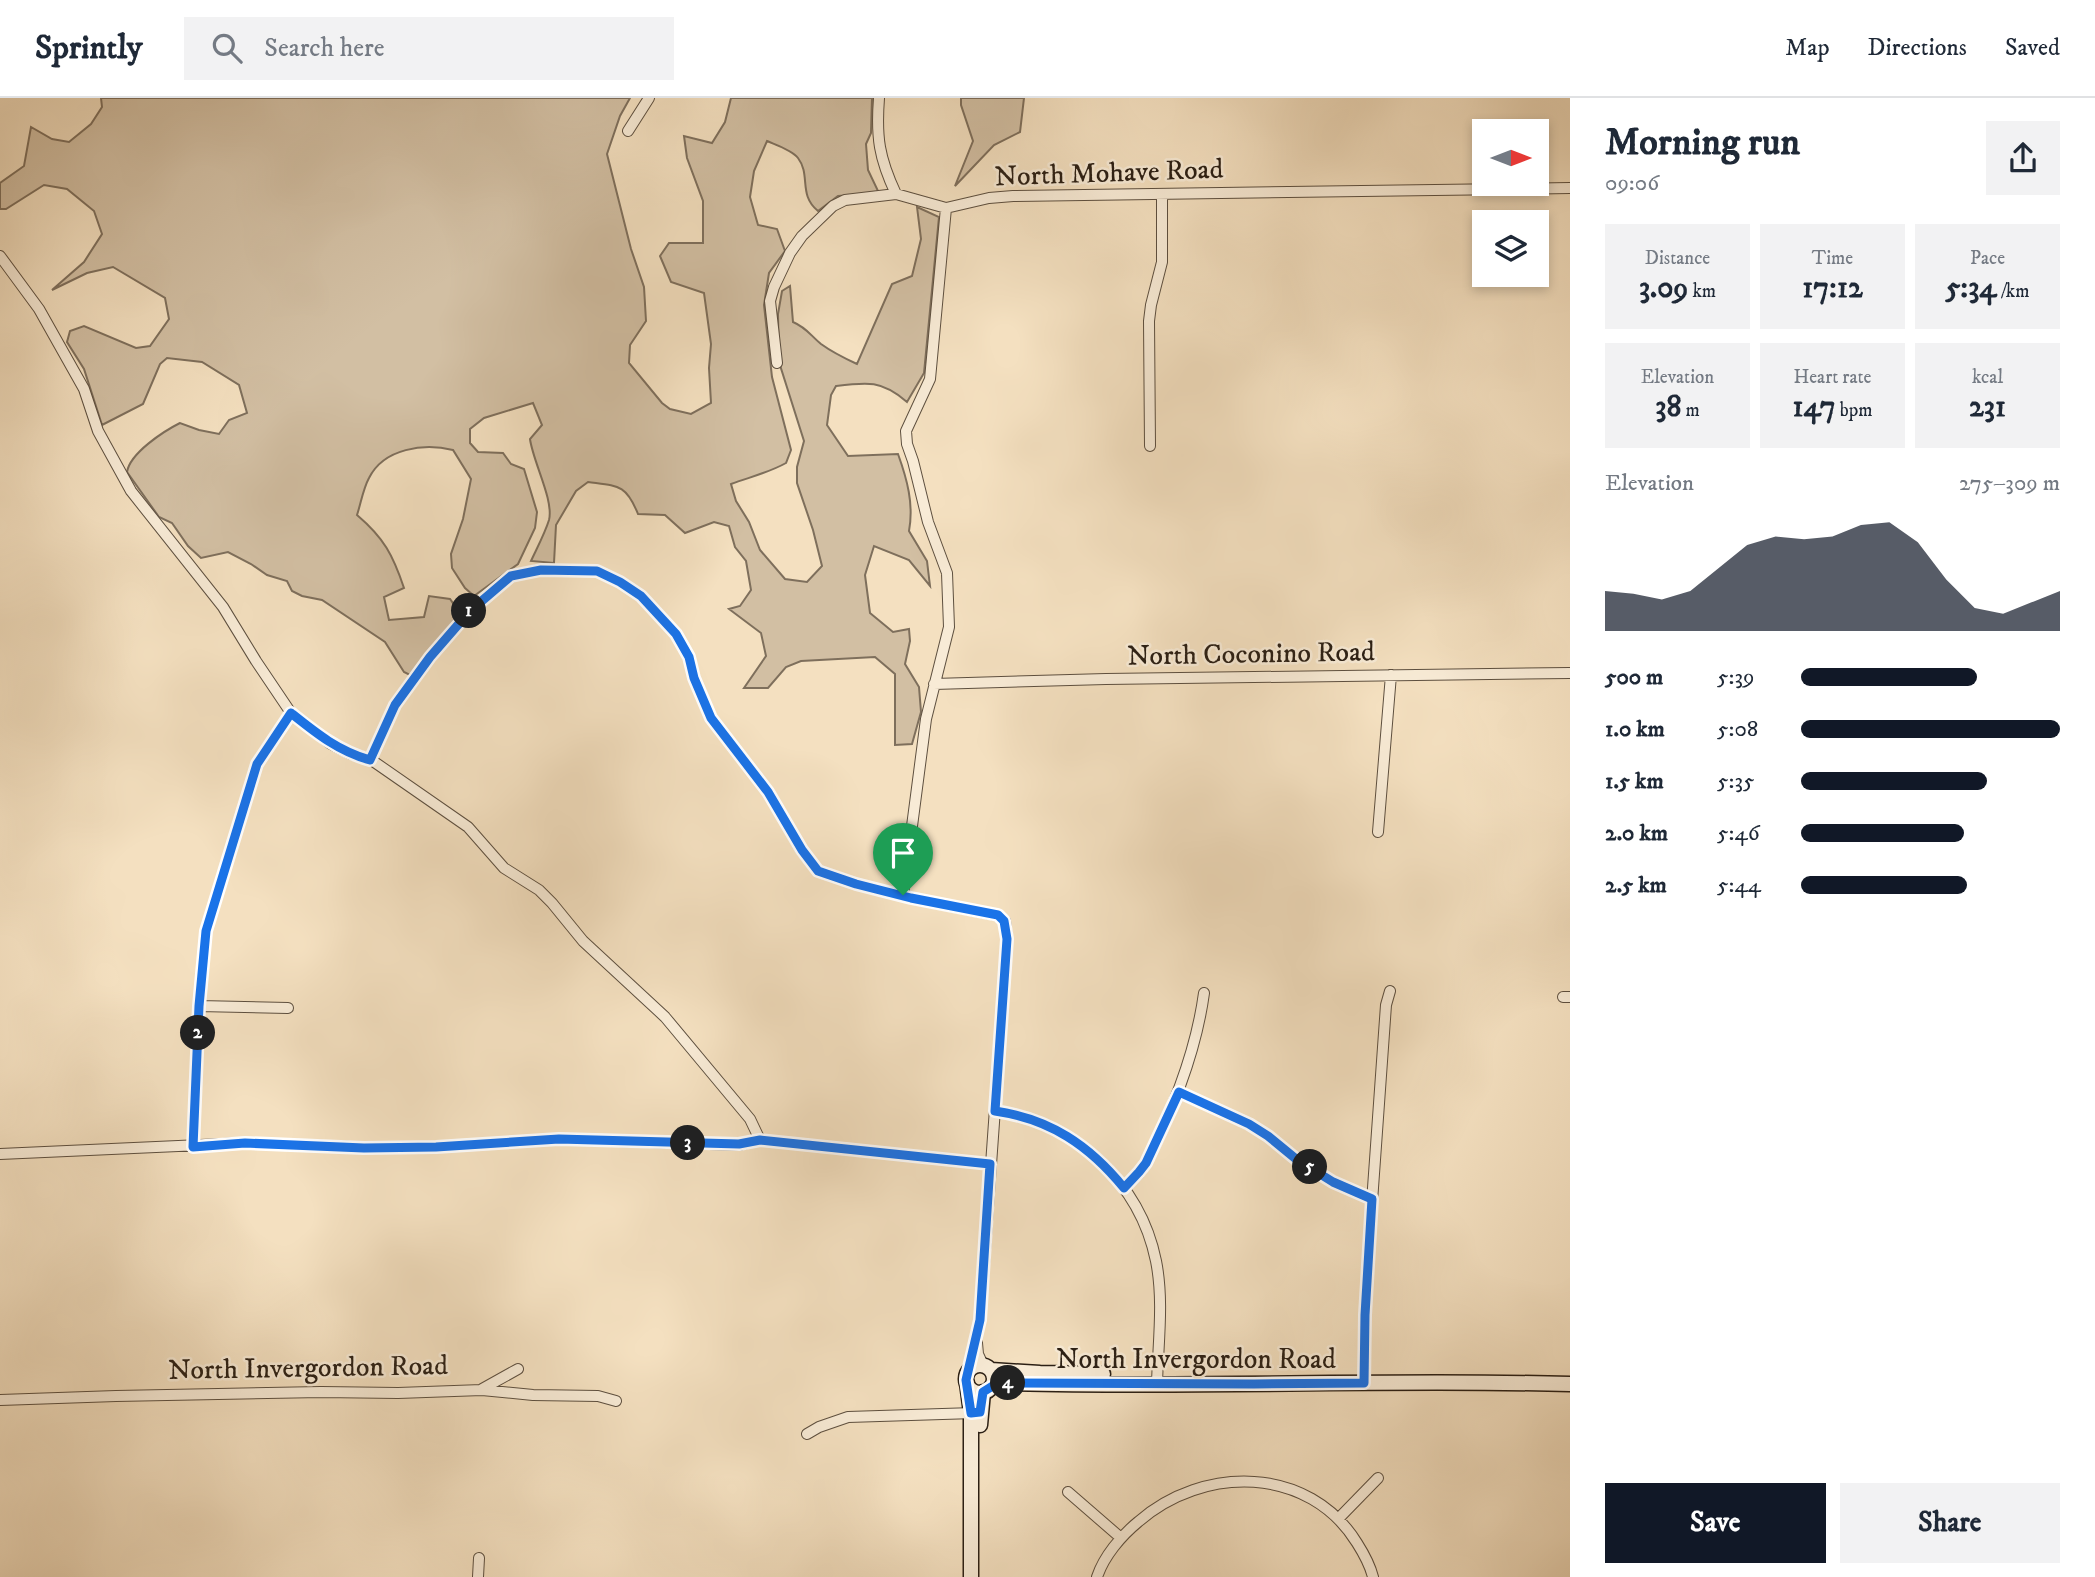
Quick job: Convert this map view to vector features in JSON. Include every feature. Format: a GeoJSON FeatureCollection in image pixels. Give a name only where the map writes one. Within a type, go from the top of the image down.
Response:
{"type":"FeatureCollection","features":[{"type":"Feature","properties":{"kind":"street"},"geometry":{"type":"LineString","coordinates":[[628,131],[649,98]]}},
{"type":"Feature","properties":{"kind":"street"},"geometry":{"type":"LineString","coordinates":[[879,98],[878,144],[895,194]]}},
{"type":"Feature","properties":{"kind":"street","name":"North Mohave Road"},"geometry":{"type":"LineString","coordinates":[[777,363],[770,301],[780,272],[802,236],[839,202],[895,194],[946,208],[989,198],[1013,196],[1570,188]]}},
{"type":"Feature","properties":{"kind":"street"},"geometry":{"type":"LineString","coordinates":[[1150,446],[1149,321],[1161,262],[1162,194]]}},
{"type":"Feature","properties":{"kind":"street"},"geometry":{"type":"LineString","coordinates":[[903,895],[926,719],[949,627],[947,573],[928,522],[913,461],[906,444],[906,431],[930,379],[946,208]]}},
{"type":"Feature","properties":{"kind":"street"},"geometry":{"type":"LineString","coordinates":[[0,256],[39,309],[84,389],[98,431],[131,491],[223,607],[291,713],[331,744],[370,760],[468,827],[504,868],[539,890],[583,941],[665,1017],[750,1119],[760,1140]]}},
{"type":"Feature","properties":{"kind":"street"},"geometry":{"type":"LineString","coordinates":[[370,760],[395,705],[430,657],[470,611],[511,576],[541,570],[597,571],[641,596],[676,634],[689,657],[694,678],[711,718],[768,792],[802,850],[818,871],[856,884],[998,915],[1004,921],[1007,939],[980,1320],[967,1378],[976,1412],[980,1577]]}},
{"type":"Feature","properties":{"kind":"street","name":"North Coconino Road"},"geometry":{"type":"LineString","coordinates":[[934,684],[1570,673]]}},
{"type":"Feature","properties":{"kind":"street"},"geometry":{"type":"LineString","coordinates":[[1378,832],[1391,675]]}},
{"type":"Feature","properties":{"kind":"street"},"geometry":{"type":"LineString","coordinates":[[193,1147],[199,1006],[206,931],[257,764],[291,713]]}},
{"type":"Feature","properties":{"kind":"street"},"geometry":{"type":"LineString","coordinates":[[1364,1378],[1372,1199],[1386,1005],[1390,991]]}},
{"type":"Feature","properties":{"kind":"street"},"geometry":{"type":"LineString","coordinates":[[1124,1188],[1146,1163],[1179,1092],[1202,1010],[1204,993]]}},
{"type":"Feature","properties":{"kind":"street"},"geometry":{"type":"LineString","coordinates":[[199,1006],[288,1008]]}},
{"type":"Feature","properties":{"kind":"street"},"geometry":{"type":"LineString","coordinates":[[1179,1092],[1249,1124],[1333,1182],[1372,1199]]}},
{"type":"Feature","properties":{"kind":"street"},"geometry":{"type":"LineString","coordinates":[[995,1111],[1033,1119],[1077,1141],[1096,1157],[1124,1188],[1138,1211],[1147,1230],[1156,1262],[1160,1292],[1158,1379]]}},
{"type":"Feature","properties":{"kind":"street"},"geometry":{"type":"LineString","coordinates":[[0,1154],[245,1143],[364,1148],[436,1147],[559,1139],[739,1144],[760,1140],[990,1164]]}},
{"type":"Feature","properties":{"kind":"street"},"geometry":{"type":"LineString","coordinates":[[971,1577],[976,1412],[994,1379],[978,1354],[976,1339]]}},
{"type":"Feature","properties":{"kind":"street"},"geometry":{"type":"LineString","coordinates":[[987,1368],[974,1366],[967,1378],[971,1390],[987,1390]]}},
{"type":"Feature","properties":{"kind":"street","name":"North Invergordon Road"},"geometry":{"type":"LineString","coordinates":[[987,1368],[1040,1374],[1158,1379]]}},
{"type":"Feature","properties":{"kind":"street"},"geometry":{"type":"LineString","coordinates":[[482,1390],[518,1369]]}},
{"type":"Feature","properties":{"kind":"street","name":"North Invergordon Road"},"geometry":{"type":"LineString","coordinates":[[987,1390],[1010,1383],[1158,1379],[1364,1378],[1496,1373],[1570,1375]]}},
{"type":"Feature","properties":{"kind":"street","name":"North Invergordon Road"},"geometry":{"type":"LineString","coordinates":[[1364,1378],[1570,1384]]}},
{"type":"Feature","properties":{"kind":"street","name":"North Invergordon Road"},"geometry":{"type":"LineString","coordinates":[[0,1400],[482,1390],[533,1395],[598,1396],[616,1401]]}},
{"type":"Feature","properties":{"kind":"street"},"geometry":{"type":"LineString","coordinates":[[807,1434],[848,1417],[976,1412]]}},
{"type":"Feature","properties":{"kind":"street"},"geometry":{"type":"LineString","coordinates":[[1339,1518],[1378,1478]]}},
{"type":"Feature","properties":{"kind":"street"},"geometry":{"type":"LineString","coordinates":[[1097,1577],[1121,1538],[1152,1509],[1170,1498],[1210,1484],[1252,1481],[1288,1488],[1316,1501],[1339,1518],[1361,1549],[1373,1577]]}},
{"type":"Feature","properties":{"kind":"street"},"geometry":{"type":"LineString","coordinates":[[1068,1493],[1121,1538]]}},
{"type":"Feature","properties":{"kind":"street"},"geometry":{"type":"LineString","coordinates":[[478,1558],[478,1577]]}},
{"type":"Feature","properties":{"kind":"shaded area"},"geometry":{"type":"Polygon","coordinates":[[[101,98],[630,98],[620,116],[607,154],[631,249],[644,287],[646,321],[630,345],[629,363],[662,403],[670,409],[691,414],[711,403],[711,344],[704,293],[671,282],[660,256],[669,243],[703,243],[703,201],[687,158],[684,136],[712,143],[725,122],[731,98],[872,98],[871,133],[866,144],[868,170],[879,193],[838,196],[818,211],[808,198],[804,171],[798,158],[788,150],[767,141],[754,171],[750,197],[758,225],[777,229],[785,251],[769,273],[764,305],[772,377],[791,450],[786,463],[731,484],[736,501],[749,522],[760,550],[785,579],[807,582],[822,566],[797,483],[797,467],[804,441],[779,362],[778,314],[782,291],[790,286],[793,322],[825,347],[857,364],[892,284],[912,276],[921,239],[917,207],[939,217],[924,373],[907,402],[890,390],[874,384],[836,386],[831,395],[827,425],[848,456],[898,454],[907,482],[911,511],[909,531],[927,561],[930,586],[909,560],[874,546],[865,575],[870,613],[893,632],[909,629],[910,641],[905,664],[919,687],[921,712],[912,744],[895,745],[895,674],[875,657],[801,661],[786,667],[768,688],[744,688],[766,656],[761,633],[729,609],[740,606],[751,590],[746,561],[735,547],[729,526],[714,522],[685,533],[665,515],[638,514],[634,504],[620,488],[588,482],[576,491],[556,525],[554,563],[531,561],[550,512],[530,439],[542,425],[533,403],[484,418],[470,429],[470,443],[478,452],[503,453],[511,464],[524,469],[537,512],[535,528],[518,564],[474,596],[465,588],[452,568],[451,554],[463,519],[471,479],[453,450],[430,447],[395,454],[376,468],[367,482],[357,515],[374,531],[386,548],[404,588],[384,597],[389,620],[424,617],[429,596],[450,599],[460,613],[410,675],[404,672],[385,642],[322,600],[292,591],[287,581],[267,575],[228,552],[201,558],[188,546],[172,523],[159,517],[127,472],[134,457],[141,450],[180,423],[219,434],[229,420],[247,413],[239,385],[202,362],[167,358],[160,364],[143,404],[102,425],[84,369],[67,342],[70,331],[84,326],[136,348],[150,346],[169,319],[165,298],[113,267],[87,273],[52,290],[84,262],[102,234],[94,211],[67,189],[44,185],[6,209],[0,209],[0,183],[24,166],[31,127],[52,139],[69,142],[91,124],[102,107],[101,98]]]}},
{"type":"Feature","properties":{"kind":"shaded area"},"geometry":{"type":"Polygon","coordinates":[[[961,98],[1024,98],[1020,132],[994,145],[955,186],[973,141],[961,98]]]}},
{"type":"Feature","properties":{"kind":"route"},"geometry":{"type":"LineString","coordinates":[[541,570],[597,571],[641,596],[676,634],[689,657],[694,678],[711,718],[768,792],[802,850],[818,871],[856,884],[903,895],[998,915],[1004,921],[1007,939],[995,1111],[1033,1119],[1077,1141],[1110,1171],[1124,1188],[1146,1163],[1179,1092],[1249,1124],[1333,1182],[1372,1199],[1364,1383],[1010,1383],[991,1387],[983,1392],[980,1412],[971,1413],[966,1380],[980,1320],[990,1164],[760,1140],[739,1144],[559,1139],[436,1147],[364,1148],[245,1143],[193,1147],[199,1006],[206,931],[257,764],[291,713],[331,744],[370,760],[395,705],[430,657],[470,611],[511,576],[541,570]]}}]}
